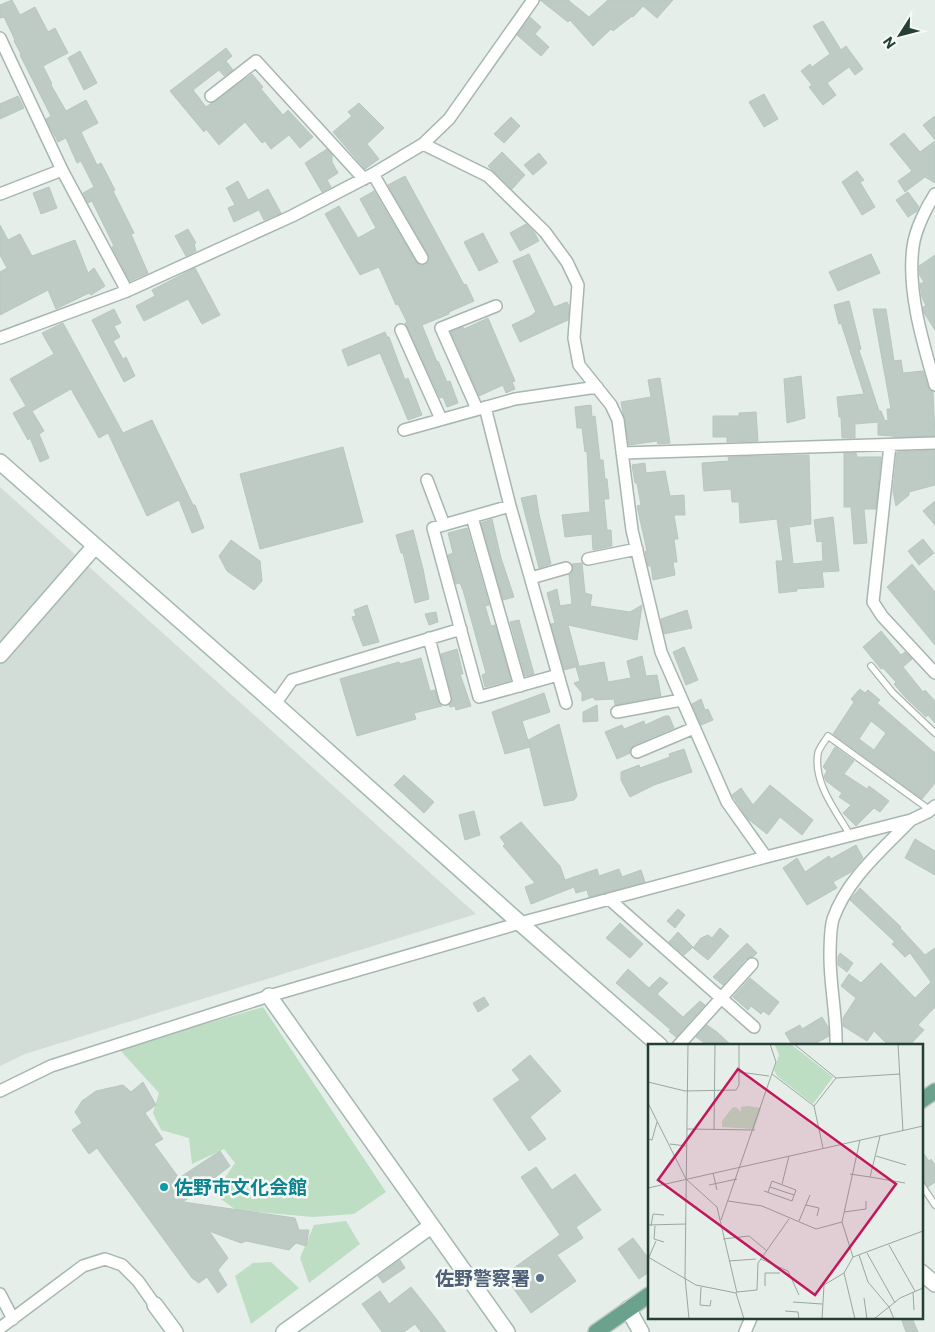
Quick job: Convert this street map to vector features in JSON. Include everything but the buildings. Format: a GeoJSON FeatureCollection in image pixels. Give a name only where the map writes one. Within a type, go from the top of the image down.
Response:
{"type":"FeatureCollection","features":[{"type":"Feature","properties":{"kind":"main road"},"geometry":{"type":"LineString","coordinates":[[922,1100],[935,1091]]}},
{"type":"Feature","properties":{"kind":"main road"},"geometry":{"type":"LineString","coordinates":[[596,1332],[648,1296]]}},
{"type":"Feature","properties":{"kind":"street"},"geometry":{"type":"LineString","coordinates":[[0,338],[127,292],[292,216],[368,176],[423,144],[449,119],[533,0]]}},
{"type":"Feature","properties":{"kind":"street"},"geometry":{"type":"LineString","coordinates":[[0,38],[62,170],[127,292]]}},
{"type":"Feature","properties":{"kind":"street"},"geometry":{"type":"LineString","coordinates":[[211,96],[256,61],[368,176],[422,258]]}},
{"type":"Feature","properties":{"kind":"street"},"geometry":{"type":"LineString","coordinates":[[423,144],[488,176],[545,232],[567,262],[578,285],[574,338],[579,365],[611,404],[618,420],[632,530],[661,652],[727,802],[766,857]]}},
{"type":"Feature","properties":{"kind":"street"},"geometry":{"type":"LineString","coordinates":[[0,194],[62,170]]}},
{"type":"Feature","properties":{"kind":"street"},"geometry":{"type":"LineString","coordinates":[[935,194],[927,207],[913,245],[911,271],[923,343],[935,386]]}},
{"type":"Feature","properties":{"kind":"street"},"geometry":{"type":"LineString","coordinates":[[496,306],[441,328],[481,408],[566,703]]}},
{"type":"Feature","properties":{"kind":"street"},"geometry":{"type":"LineString","coordinates":[[401,330],[442,419]]}},
{"type":"Feature","properties":{"kind":"street"},"geometry":{"type":"LineString","coordinates":[[404,430],[515,399],[597,387]]}},
{"type":"Feature","properties":{"kind":"street"},"geometry":{"type":"LineString","coordinates":[[622,453],[935,443]]}},
{"type":"Feature","properties":{"kind":"street"},"geometry":{"type":"LineString","coordinates":[[890,445],[873,602],[882,616],[935,673]]}},
{"type":"Feature","properties":{"kind":"street"},"geometry":{"type":"LineString","coordinates":[[0,462],[658,1044]]}},
{"type":"Feature","properties":{"kind":"street"},"geometry":{"type":"LineString","coordinates":[[427,480],[444,525]]}},
{"type":"Feature","properties":{"kind":"street"},"geometry":{"type":"LineString","coordinates":[[510,506],[433,528],[479,697],[558,675]]}},
{"type":"Feature","properties":{"kind":"street"},"geometry":{"type":"LineString","coordinates":[[472,517],[520,686]]}},
{"type":"Feature","properties":{"kind":"street"},"geometry":{"type":"LineString","coordinates":[[0,655],[95,546]]}},
{"type":"Feature","properties":{"kind":"street"},"geometry":{"type":"LineString","coordinates":[[588,559],[636,549]]}},
{"type":"Feature","properties":{"kind":"street"},"geometry":{"type":"LineString","coordinates":[[531,578],[566,568]]}},
{"type":"Feature","properties":{"kind":"street"},"geometry":{"type":"LineString","coordinates":[[275,704],[292,680],[460,629]]}},
{"type":"Feature","properties":{"kind":"street"},"geometry":{"type":"LineString","coordinates":[[428,638],[445,699]]}},
{"type":"Feature","properties":{"kind":"street"},"geometry":{"type":"LineString","coordinates":[[617,712],[681,700]]}},
{"type":"Feature","properties":{"kind":"street"},"geometry":{"type":"LineString","coordinates":[[637,752],[694,728]]}},
{"type":"Feature","properties":{"kind":"street"},"geometry":{"type":"LineString","coordinates":[[836,1044],[830,958],[832,921],[844,894],[863,869],[911,820],[932,808]]}},
{"type":"Feature","properties":{"kind":"street"},"geometry":{"type":"LineString","coordinates":[[0,1091],[51,1066],[269,996],[609,899],[911,820]]}},
{"type":"Feature","properties":{"kind":"street"},"geometry":{"type":"LineString","coordinates":[[609,899],[754,1027]]}},
{"type":"Feature","properties":{"kind":"street"},"geometry":{"type":"LineString","coordinates":[[680,1044],[752,964]]}},
{"type":"Feature","properties":{"kind":"street"},"geometry":{"type":"LineString","coordinates":[[269,996],[506,1332]]}},
{"type":"Feature","properties":{"kind":"street"},"geometry":{"type":"LineString","coordinates":[[284,1332],[431,1226]]}},
{"type":"Feature","properties":{"kind":"street"},"geometry":{"type":"LineString","coordinates":[[0,1328],[83,1266],[105,1259],[122,1265],[138,1282],[175,1332]]}},
{"type":"Feature","properties":{"kind":"street"},"geometry":{"type":"LineString","coordinates":[[922,1273],[935,1284]]}},
{"type":"Feature","properties":{"kind":"street"},"geometry":{"type":"LineString","coordinates":[[0,1294],[13,1319]]}},
{"type":"Feature","properties":{"kind":"street"},"geometry":{"type":"LineString","coordinates":[[628,1309],[642,1332]]}},
{"type":"Feature","properties":{"kind":"street"},"geometry":{"type":"LineString","coordinates":[[745,1332],[751,1320]]}},
{"type":"Feature","properties":{"kind":"lane"},"geometry":{"type":"LineString","coordinates":[[871,666],[914,715],[935,733]]}},
{"type":"Feature","properties":{"kind":"lane"},"geometry":{"type":"LineString","coordinates":[[850,835],[827,797],[819,775],[818,752],[828,736],[932,808]]}},
{"type":"Feature","properties":{"kind":"lane"},"geometry":{"type":"LineString","coordinates":[[922,1186],[935,1205]]}},
{"type":"Feature","properties":{"kind":"shaded area"},"geometry":{"type":"Polygon","coordinates":[[[0,487],[476,914],[25,1054],[0,1066],[0,487]]]}},
{"type":"Feature","properties":{"kind":"green space"},"geometry":{"type":"Polygon","coordinates":[[[263,1007],[386,1192],[354,1214],[313,1217],[236,1210],[214,1194],[235,1163],[224,1149],[192,1164],[189,1138],[161,1130],[153,1113],[159,1093],[119,1049],[263,1007]]]}},
{"type":"Feature","properties":{"kind":"green space"},"geometry":{"type":"Polygon","coordinates":[[[346,1221],[360,1244],[309,1283],[300,1258],[314,1225],[346,1221]]]}},
{"type":"Feature","properties":{"kind":"green space"},"geometry":{"type":"Polygon","coordinates":[[[271,1262],[299,1288],[251,1324],[235,1276],[253,1263],[271,1262]]]}},
{"type":"Feature","properties":{"kind":"place","name":"佐野市文化会館"},"geometry":{"type":"Point","coordinates":[164,1187]}},
{"type":"Feature","properties":{"kind":"place","name":"佐野警察署"},"geometry":{"type":"Point","coordinates":[540,1278]}}]}
